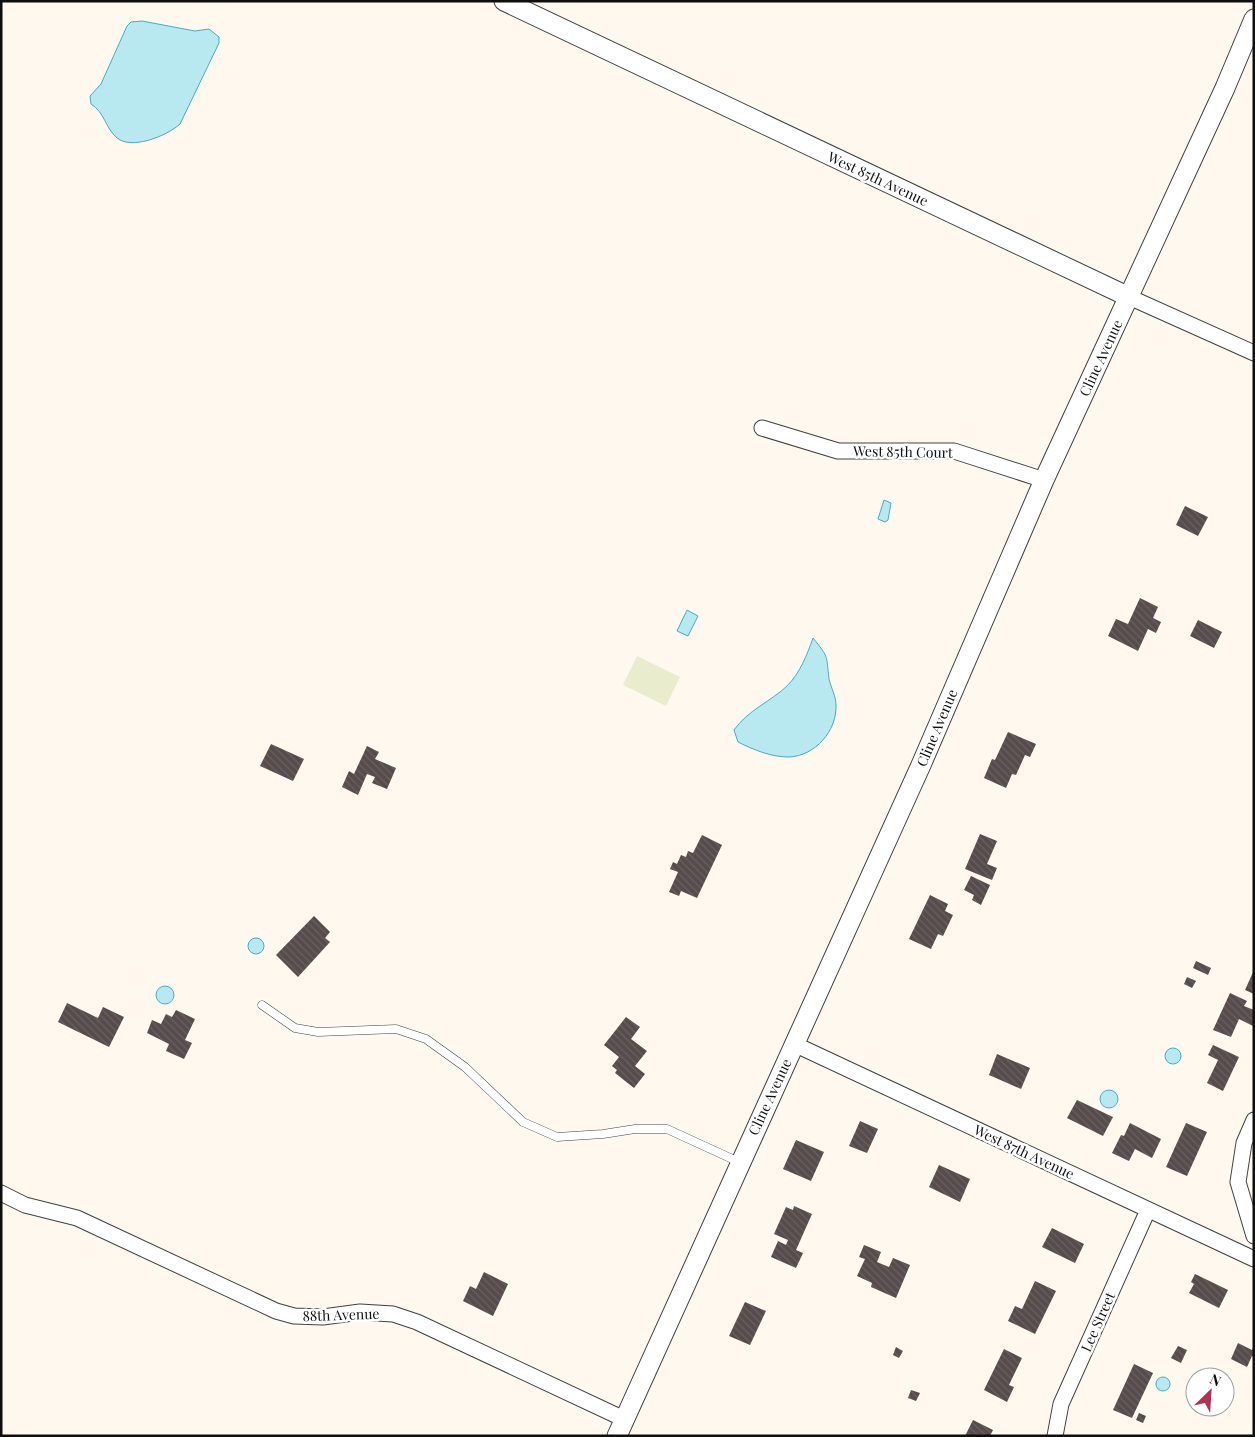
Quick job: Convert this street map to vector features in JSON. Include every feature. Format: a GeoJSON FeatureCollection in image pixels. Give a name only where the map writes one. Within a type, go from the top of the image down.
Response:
{"type":"FeatureCollection","features":[{"type":"Feature","properties":{"kind":"street","name":"West 85th Avenue"},"geometry":{"type":"LineString","coordinates":[[504,1],[1129,297],[1254,352]]}},
{"type":"Feature","properties":{"kind":"street","name":"Cline Avenue"},"geometry":{"type":"LineString","coordinates":[[620,1428],[739,1162],[921,765],[1044,480],[1254,19]]}},
{"type":"Feature","properties":{"kind":"street","name":"West 85th Court"},"geometry":{"type":"LineString","coordinates":[[762,428],[838,451],[954,452],[1044,480]]}},
{"type":"Feature","properties":{"kind":"street","name":"West 87th Avenue"},"geometry":{"type":"LineString","coordinates":[[794,1044],[1254,1259]]}},
{"type":"Feature","properties":{"kind":"street"},"geometry":{"type":"LineString","coordinates":[[1254,1120],[1244,1143],[1238,1182],[1254,1236]]}},
{"type":"Feature","properties":{"kind":"street","name":"88th Avenue"},"geometry":{"type":"LineString","coordinates":[[1,1193],[25,1205],[78,1218],[276,1311],[294,1316],[323,1318],[360,1312],[393,1314],[418,1322],[620,1428]]}},
{"type":"Feature","properties":{"kind":"street","name":"Lee Street"},"geometry":{"type":"LineString","coordinates":[[1055,1436],[1061,1404],[1148,1210]]}},
{"type":"Feature","properties":{"kind":"lane"},"geometry":{"type":"LineString","coordinates":[[262,1005],[295,1028],[318,1032],[396,1029],[426,1039],[466,1067],[523,1122],[557,1137],[603,1134],[635,1129],[667,1129],[739,1162]]}},
{"type":"Feature","properties":{"kind":"green space"},"geometry":{"type":"Polygon","coordinates":[[[637,656],[680,677],[666,706],[623,685],[637,656]]]}},
{"type":"Feature","properties":{"kind":"water"},"geometry":{"type":"Polygon","coordinates":[[[142,21],[195,31],[209,29],[219,37],[219,43],[180,124],[158,137],[130,143],[122,141],[112,133],[99,112],[91,104],[90,96],[101,84],[127,26],[131,22],[142,21]]]}},
{"type":"Feature","properties":{"kind":"water"},"geometry":{"type":"Polygon","coordinates":[[[884,500],[891,503],[888,520],[885,522],[878,519],[884,500]]]}},
{"type":"Feature","properties":{"kind":"water"},"geometry":{"type":"Polygon","coordinates":[[[687,610],[698,616],[688,636],[677,631],[687,610]]]}},
{"type":"Feature","properties":{"kind":"water"},"geometry":{"type":"Polygon","coordinates":[[[813,638],[826,657],[829,679],[836,702],[833,724],[823,740],[816,747],[799,756],[789,757],[776,756],[738,742],[734,730],[746,717],[792,681],[803,664],[813,638]]]}},
{"type":"Feature","properties":{"kind":"water"},"geometry":{"type":"Polygon","coordinates":[[[253,938],[259,938],[264,943],[262,952],[253,954],[248,949],[248,943],[253,938]]]}},
{"type":"Feature","properties":{"kind":"water"},"geometry":{"type":"Polygon","coordinates":[[[165,986],[171,989],[174,995],[171,1001],[165,1004],[159,1001],[156,995],[159,989],[165,986]]]}},
{"type":"Feature","properties":{"kind":"water"},"geometry":{"type":"Polygon","coordinates":[[[1170,1048],[1176,1048],[1181,1053],[1179,1062],[1170,1064],[1165,1059],[1165,1053],[1170,1048]]]}},
{"type":"Feature","properties":{"kind":"water"},"geometry":{"type":"Polygon","coordinates":[[[1109,1090],[1115,1093],[1118,1099],[1115,1105],[1109,1108],[1103,1105],[1100,1099],[1103,1093],[1109,1090]]]}},
{"type":"Feature","properties":{"kind":"water"},"geometry":{"type":"Polygon","coordinates":[[[1160,1377],[1166,1377],[1170,1384],[1166,1391],[1160,1391],[1156,1387],[1156,1381],[1160,1377]]]}},
{"type":"Feature","properties":{"kind":"building"},"geometry":{"type":"Polygon","coordinates":[[[1185,506],[1208,517],[1198,536],[1176,525],[1185,506]]]}},
{"type":"Feature","properties":{"kind":"building"},"geometry":{"type":"Polygon","coordinates":[[[1140,598],[1158,607],[1153,618],[1161,622],[1156,633],[1148,629],[1138,651],[1108,636],[1116,619],[1128,624],[1140,598]]]}},
{"type":"Feature","properties":{"kind":"building"},"geometry":{"type":"Polygon","coordinates":[[[1198,620],[1222,632],[1214,648],[1190,636],[1198,620]]]}},
{"type":"Feature","properties":{"kind":"building"},"geometry":{"type":"Polygon","coordinates":[[[1008,732],[1036,744],[1030,757],[1025,755],[1016,775],[1012,774],[1006,788],[984,778],[992,759],[995,760],[1008,732]]]}},
{"type":"Feature","properties":{"kind":"building"},"geometry":{"type":"Polygon","coordinates":[[[271,744],[304,759],[293,781],[260,766],[271,744]]]}},
{"type":"Feature","properties":{"kind":"building"},"geometry":{"type":"Polygon","coordinates":[[[367,746],[379,752],[375,759],[396,768],[387,789],[372,783],[375,777],[367,774],[358,795],[342,787],[349,771],[354,774],[367,746]]]}},
{"type":"Feature","properties":{"kind":"building"},"geometry":{"type":"Polygon","coordinates":[[[980,834],[997,841],[987,864],[997,868],[992,880],[965,869],[980,834]]]}},
{"type":"Feature","properties":{"kind":"building"},"geometry":{"type":"Polygon","coordinates":[[[702,835],[722,845],[697,898],[681,891],[679,896],[669,892],[678,872],[670,869],[673,862],[677,864],[681,855],[686,857],[688,851],[693,853],[702,835]]]}},
{"type":"Feature","properties":{"kind":"building"},"geometry":{"type":"Polygon","coordinates":[[[971,876],[990,885],[981,905],[972,900],[974,895],[964,890],[971,876]]]}},
{"type":"Feature","properties":{"kind":"building"},"geometry":{"type":"Polygon","coordinates":[[[930,895],[948,904],[945,911],[953,915],[943,936],[938,934],[931,949],[909,939],[930,895]]]}},
{"type":"Feature","properties":{"kind":"building"},"geometry":{"type":"Polygon","coordinates":[[[314,916],[330,932],[325,938],[330,942],[298,977],[276,955],[314,916]]]}},
{"type":"Feature","properties":{"kind":"building"},"geometry":{"type":"Polygon","coordinates":[[[1196,961],[1211,968],[1208,975],[1193,968],[1196,961]]]}},
{"type":"Feature","properties":{"kind":"building"},"geometry":{"type":"Polygon","coordinates":[[[1254,970],[1254,994],[1245,990],[1254,970]]]}},
{"type":"Feature","properties":{"kind":"building"},"geometry":{"type":"Polygon","coordinates":[[[1187,977],[1196,981],[1192,988],[1184,984],[1187,977]]]}},
{"type":"Feature","properties":{"kind":"building"},"geometry":{"type":"Polygon","coordinates":[[[1230,993],[1247,1001],[1244,1006],[1254,1010],[1253,1026],[1239,1019],[1231,1037],[1213,1030],[1230,993]]]}},
{"type":"Feature","properties":{"kind":"building"},"geometry":{"type":"Polygon","coordinates":[[[67,1003],[98,1018],[103,1007],[124,1017],[109,1047],[58,1022],[67,1003]]]}},
{"type":"Feature","properties":{"kind":"building"},"geometry":{"type":"Polygon","coordinates":[[[176,1010],[195,1019],[185,1040],[192,1043],[184,1059],[166,1051],[169,1044],[147,1033],[152,1020],[161,1024],[166,1014],[172,1017],[176,1010]]]}},
{"type":"Feature","properties":{"kind":"building"},"geometry":{"type":"Polygon","coordinates":[[[626,1017],[640,1027],[631,1039],[647,1051],[635,1066],[645,1074],[634,1088],[615,1073],[617,1070],[612,1066],[619,1057],[604,1045],[626,1017]]]}},
{"type":"Feature","properties":{"kind":"building"},"geometry":{"type":"Polygon","coordinates":[[[1213,1045],[1239,1057],[1223,1091],[1207,1083],[1218,1060],[1208,1055],[1213,1045]]]}},
{"type":"Feature","properties":{"kind":"building"},"geometry":{"type":"Polygon","coordinates":[[[997,1054],[1030,1068],[1021,1089],[989,1075],[997,1054]]]}},
{"type":"Feature","properties":{"kind":"building"},"geometry":{"type":"Polygon","coordinates":[[[1077,1100],[1113,1117],[1103,1136],[1067,1118],[1077,1100]]]}},
{"type":"Feature","properties":{"kind":"building"},"geometry":{"type":"Polygon","coordinates":[[[860,1121],[878,1129],[867,1153],[849,1146],[860,1121]]]}},
{"type":"Feature","properties":{"kind":"building"},"geometry":{"type":"Polygon","coordinates":[[[1130,1123],[1161,1139],[1152,1158],[1135,1149],[1129,1161],[1112,1153],[1121,1135],[1124,1136],[1130,1123]]]}},
{"type":"Feature","properties":{"kind":"building"},"geometry":{"type":"Polygon","coordinates":[[[1186,1123],[1207,1132],[1187,1176],[1166,1167],[1186,1123]]]}},
{"type":"Feature","properties":{"kind":"building"},"geometry":{"type":"Polygon","coordinates":[[[796,1140],[824,1152],[811,1181],[783,1169],[796,1140]]]}},
{"type":"Feature","properties":{"kind":"building"},"geometry":{"type":"Polygon","coordinates":[[[939,1165],[970,1179],[960,1202],[929,1187],[939,1165]]]}},
{"type":"Feature","properties":{"kind":"building"},"geometry":{"type":"Polygon","coordinates":[[[794,1206],[812,1214],[796,1250],[803,1253],[796,1268],[771,1257],[778,1241],[786,1245],[788,1240],[774,1234],[786,1207],[793,1210],[794,1206]]]}},
{"type":"Feature","properties":{"kind":"building"},"geometry":{"type":"Polygon","coordinates":[[[1052,1228],[1084,1244],[1075,1263],[1042,1247],[1052,1228]]]}},
{"type":"Feature","properties":{"kind":"building"},"geometry":{"type":"Polygon","coordinates":[[[864,1245],[881,1252],[877,1262],[889,1267],[893,1258],[910,1265],[896,1298],[871,1287],[872,1283],[857,1276],[865,1259],[859,1257],[864,1245]]]}},
{"type":"Feature","properties":{"kind":"building"},"geometry":{"type":"Polygon","coordinates":[[[484,1272],[508,1284],[493,1316],[463,1301],[470,1286],[476,1289],[484,1272]]]}},
{"type":"Feature","properties":{"kind":"building"},"geometry":{"type":"Polygon","coordinates":[[[1195,1274],[1228,1290],[1219,1308],[1189,1293],[1194,1284],[1191,1282],[1195,1274]]]}},
{"type":"Feature","properties":{"kind":"building"},"geometry":{"type":"Polygon","coordinates":[[[1035,1281],[1056,1291],[1035,1334],[1008,1321],[1015,1306],[1022,1309],[1035,1281]]]}},
{"type":"Feature","properties":{"kind":"building"},"geometry":{"type":"Polygon","coordinates":[[[745,1302],[766,1311],[750,1345],[729,1336],[745,1302]]]}},
{"type":"Feature","properties":{"kind":"building"},"geometry":{"type":"Polygon","coordinates":[[[1238,1343],[1252,1350],[1254,1346],[1254,1357],[1252,1356],[1247,1367],[1231,1359],[1238,1343]]]}},
{"type":"Feature","properties":{"kind":"building"},"geometry":{"type":"Polygon","coordinates":[[[1178,1346],[1187,1350],[1181,1363],[1171,1358],[1178,1346]]]}},
{"type":"Feature","properties":{"kind":"building"},"geometry":{"type":"Polygon","coordinates":[[[896,1347],[903,1351],[899,1358],[893,1355],[896,1347]]]}},
{"type":"Feature","properties":{"kind":"building"},"geometry":{"type":"Polygon","coordinates":[[[1004,1349],[1022,1358],[1009,1385],[1014,1387],[1007,1402],[984,1390],[1004,1349]]]}},
{"type":"Feature","properties":{"kind":"building"},"geometry":{"type":"Polygon","coordinates":[[[1134,1364],[1153,1373],[1132,1418],[1113,1410],[1134,1364]]]}},
{"type":"Feature","properties":{"kind":"building"},"geometry":{"type":"Polygon","coordinates":[[[911,1390],[920,1393],[916,1401],[908,1398],[911,1390]]]}},
{"type":"Feature","properties":{"kind":"building"},"geometry":{"type":"Polygon","coordinates":[[[1139,1413],[1146,1416],[1143,1423],[1136,1420],[1139,1413]]]}},
{"type":"Feature","properties":{"kind":"building"},"geometry":{"type":"Polygon","coordinates":[[[973,1420],[993,1430],[990,1436],[965,1436],[973,1420]]]}}]}
